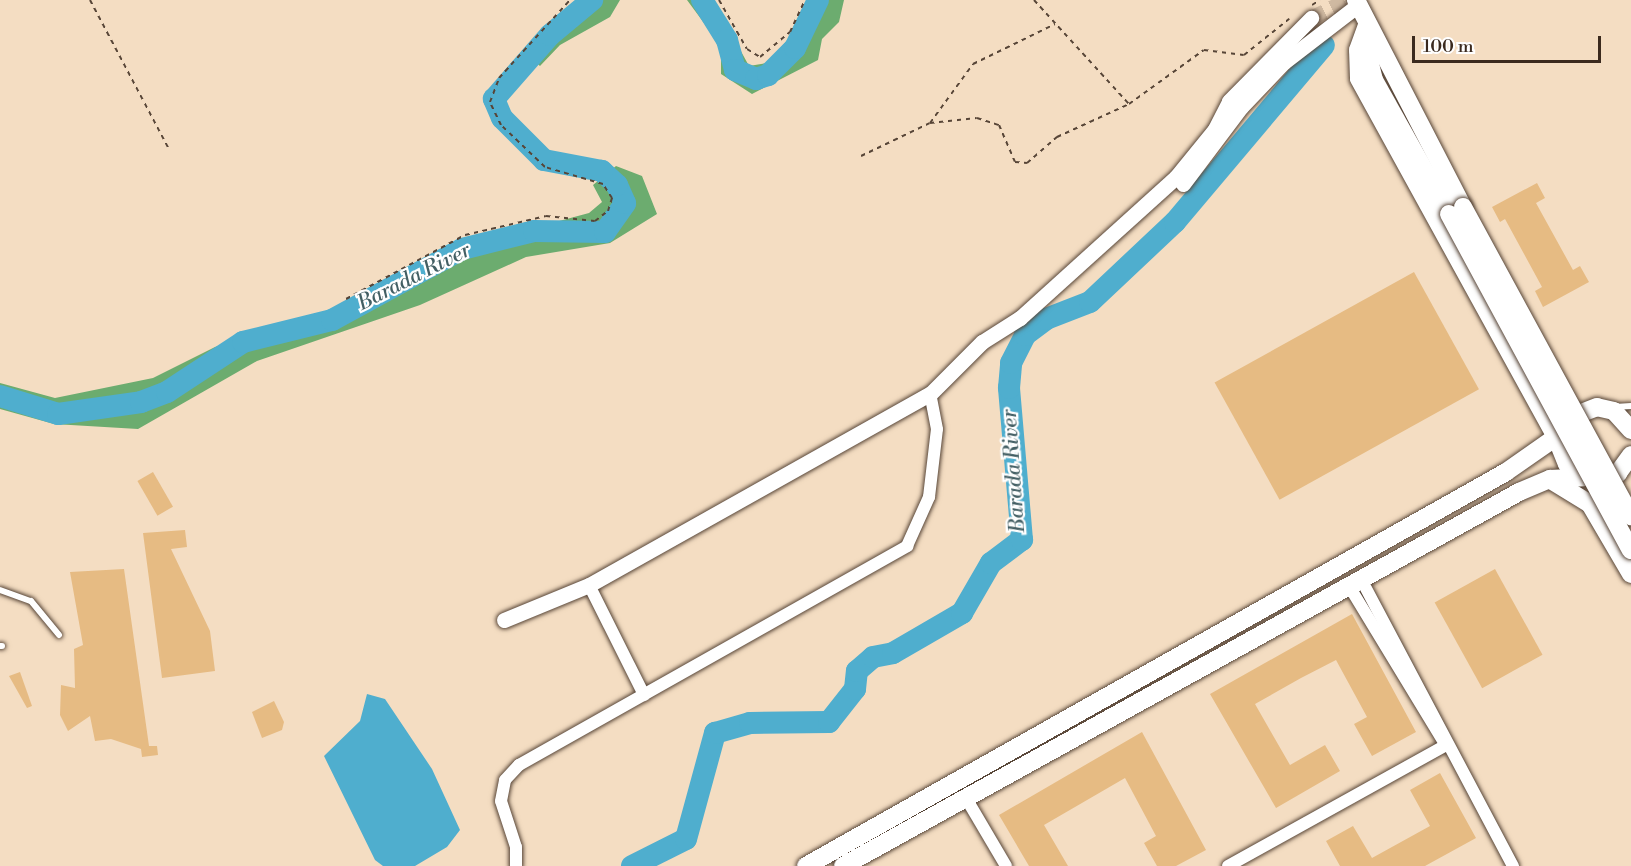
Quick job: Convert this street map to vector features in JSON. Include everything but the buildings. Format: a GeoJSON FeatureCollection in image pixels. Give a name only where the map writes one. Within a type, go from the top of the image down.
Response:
{"type":"FeatureCollection","features":[{"type":"Feature","properties":{"kind":"main road"},"geometry":{"type":"LineString","coordinates":[[1357,3],[1367,25],[1366,53],[1374,80],[1456,211],[1631,516]]}},
{"type":"Feature","properties":{"kind":"main road"},"geometry":{"type":"LineString","coordinates":[[1367,25],[1358,50],[1359,78],[1556,437],[1567,464],[1584,477]]}},
{"type":"Feature","properties":{"kind":"main road"},"geometry":{"type":"LineString","coordinates":[[1456,211],[1631,550]]}},
{"type":"Feature","properties":{"kind":"main road"},"geometry":{"type":"LineString","coordinates":[[806,866],[1506,472],[1556,437],[1580,411],[1606,408],[1630,421]]}},
{"type":"Feature","properties":{"kind":"main road"},"geometry":{"type":"LineString","coordinates":[[843,866],[1355,583],[1550,479],[1610,477],[1631,459]]}},
{"type":"Feature","properties":{"kind":"main road"},"geometry":{"type":"LineString","coordinates":[[1550,479],[1590,504],[1631,574]]}},
{"type":"Feature","properties":{"kind":"street"},"geometry":{"type":"LineString","coordinates":[[1040,297],[1108,252],[1186,180],[1240,106],[1276,69],[1357,3]]}},
{"type":"Feature","properties":{"kind":"street"},"geometry":{"type":"LineString","coordinates":[[504,620],[589,585],[930,394],[982,342],[1040,297],[1176,177],[1215,129],[1230,101],[1307,14]]}},
{"type":"Feature","properties":{"kind":"street"},"geometry":{"type":"LineString","coordinates":[[516,866],[516,848],[501,801],[511,772],[907,546],[929,497],[937,429],[930,394]]}},
{"type":"Feature","properties":{"kind":"street"},"geometry":{"type":"LineString","coordinates":[[1355,583],[1432,729],[1446,745],[1513,866]]}},
{"type":"Feature","properties":{"kind":"street"},"geometry":{"type":"LineString","coordinates":[[589,585],[644,695]]}},
{"type":"Feature","properties":{"kind":"street"},"geometry":{"type":"LineString","coordinates":[[1228,866],[1446,745]]}},
{"type":"Feature","properties":{"kind":"street"},"geometry":{"type":"LineString","coordinates":[[966,798],[1006,866]]}},
{"type":"Feature","properties":{"kind":"lane"},"geometry":{"type":"LineString","coordinates":[[0,590],[31,601],[59,635]]}},
{"type":"Feature","properties":{"kind":"path"},"geometry":{"type":"LineString","coordinates":[[90,0],[169,149]]}},
{"type":"Feature","properties":{"kind":"path"},"geometry":{"type":"LineString","coordinates":[[346,299],[465,235],[546,216],[595,221],[608,211],[612,198],[603,184],[545,167],[501,125],[490,102],[499,78],[570,0]]}},
{"type":"Feature","properties":{"kind":"path"},"geometry":{"type":"LineString","coordinates":[[720,0],[753,56],[768,53],[790,32],[805,0]]}},
{"type":"Feature","properties":{"kind":"path"},"geometry":{"type":"LineString","coordinates":[[1034,0],[1129,104]]}},
{"type":"Feature","properties":{"kind":"path"},"geometry":{"type":"LineString","coordinates":[[1307,14],[1320,0]]}},
{"type":"Feature","properties":{"kind":"path"},"geometry":{"type":"LineString","coordinates":[[861,156],[930,123],[977,118],[999,125],[1015,162],[1027,163],[1057,137],[1129,104],[1204,50],[1244,55],[1294,15]]}},
{"type":"Feature","properties":{"kind":"path"},"geometry":{"type":"LineString","coordinates":[[930,123],[973,64],[1055,24]]}},
{"type":"Feature","properties":{"kind":"green space"},"geometry":{"type":"Polygon","coordinates":[[[583,0],[620,0],[610,17],[560,45],[540,66],[526,54],[583,0]]]}},
{"type":"Feature","properties":{"kind":"green space"},"geometry":{"type":"Polygon","coordinates":[[[687,0],[713,0],[749,66],[767,63],[800,26],[813,0],[844,0],[839,22],[822,39],[818,60],[752,94],[721,74],[721,46],[687,0]]]}},
{"type":"Feature","properties":{"kind":"green space"},"geometry":{"type":"Polygon","coordinates":[[[616,166],[642,176],[657,214],[610,243],[526,257],[420,305],[257,361],[138,429],[54,424],[0,409],[0,383],[55,398],[153,378],[215,347],[333,313],[444,252],[589,213],[602,202],[593,185],[616,166]]]}},
{"type":"Feature","properties":{"kind":"water"},"geometry":{"type":"Polygon","coordinates":[[[367,694],[385,699],[432,769],[460,830],[447,847],[415,866],[383,866],[375,860],[324,756],[360,721],[367,694]]]}},
{"type":"Feature","properties":{"kind":"waterway","name":"Barada River"},"geometry":{"type":"LineString","coordinates":[[0,396],[58,414],[141,402],[167,392],[243,342],[332,320],[462,249],[534,231],[605,232],[625,203],[617,185],[602,171],[544,160],[502,118],[494,99],[550,35],[592,0]]}},
{"type":"Feature","properties":{"kind":"waterway","name":"Barada River"},"geometry":{"type":"LineString","coordinates":[[702,0],[727,40],[735,70],[756,79],[768,75],[795,48],[818,0]]}},
{"type":"Feature","properties":{"kind":"waterway","name":"Barada River"},"geometry":{"type":"LineString","coordinates":[[632,866],[686,839],[715,733],[750,723],[829,722],[855,689],[857,671],[873,657],[893,653],[962,613],[991,563],[1022,540],[1009,388],[1011,363],[1025,335],[1046,319],[1090,302],[1175,222],[1324,45]]}},
{"type":"Feature","properties":{"kind":"tunnel"},"geometry":{"type":"LineString","coordinates":[[1311,18],[1347,0]]}}]}
